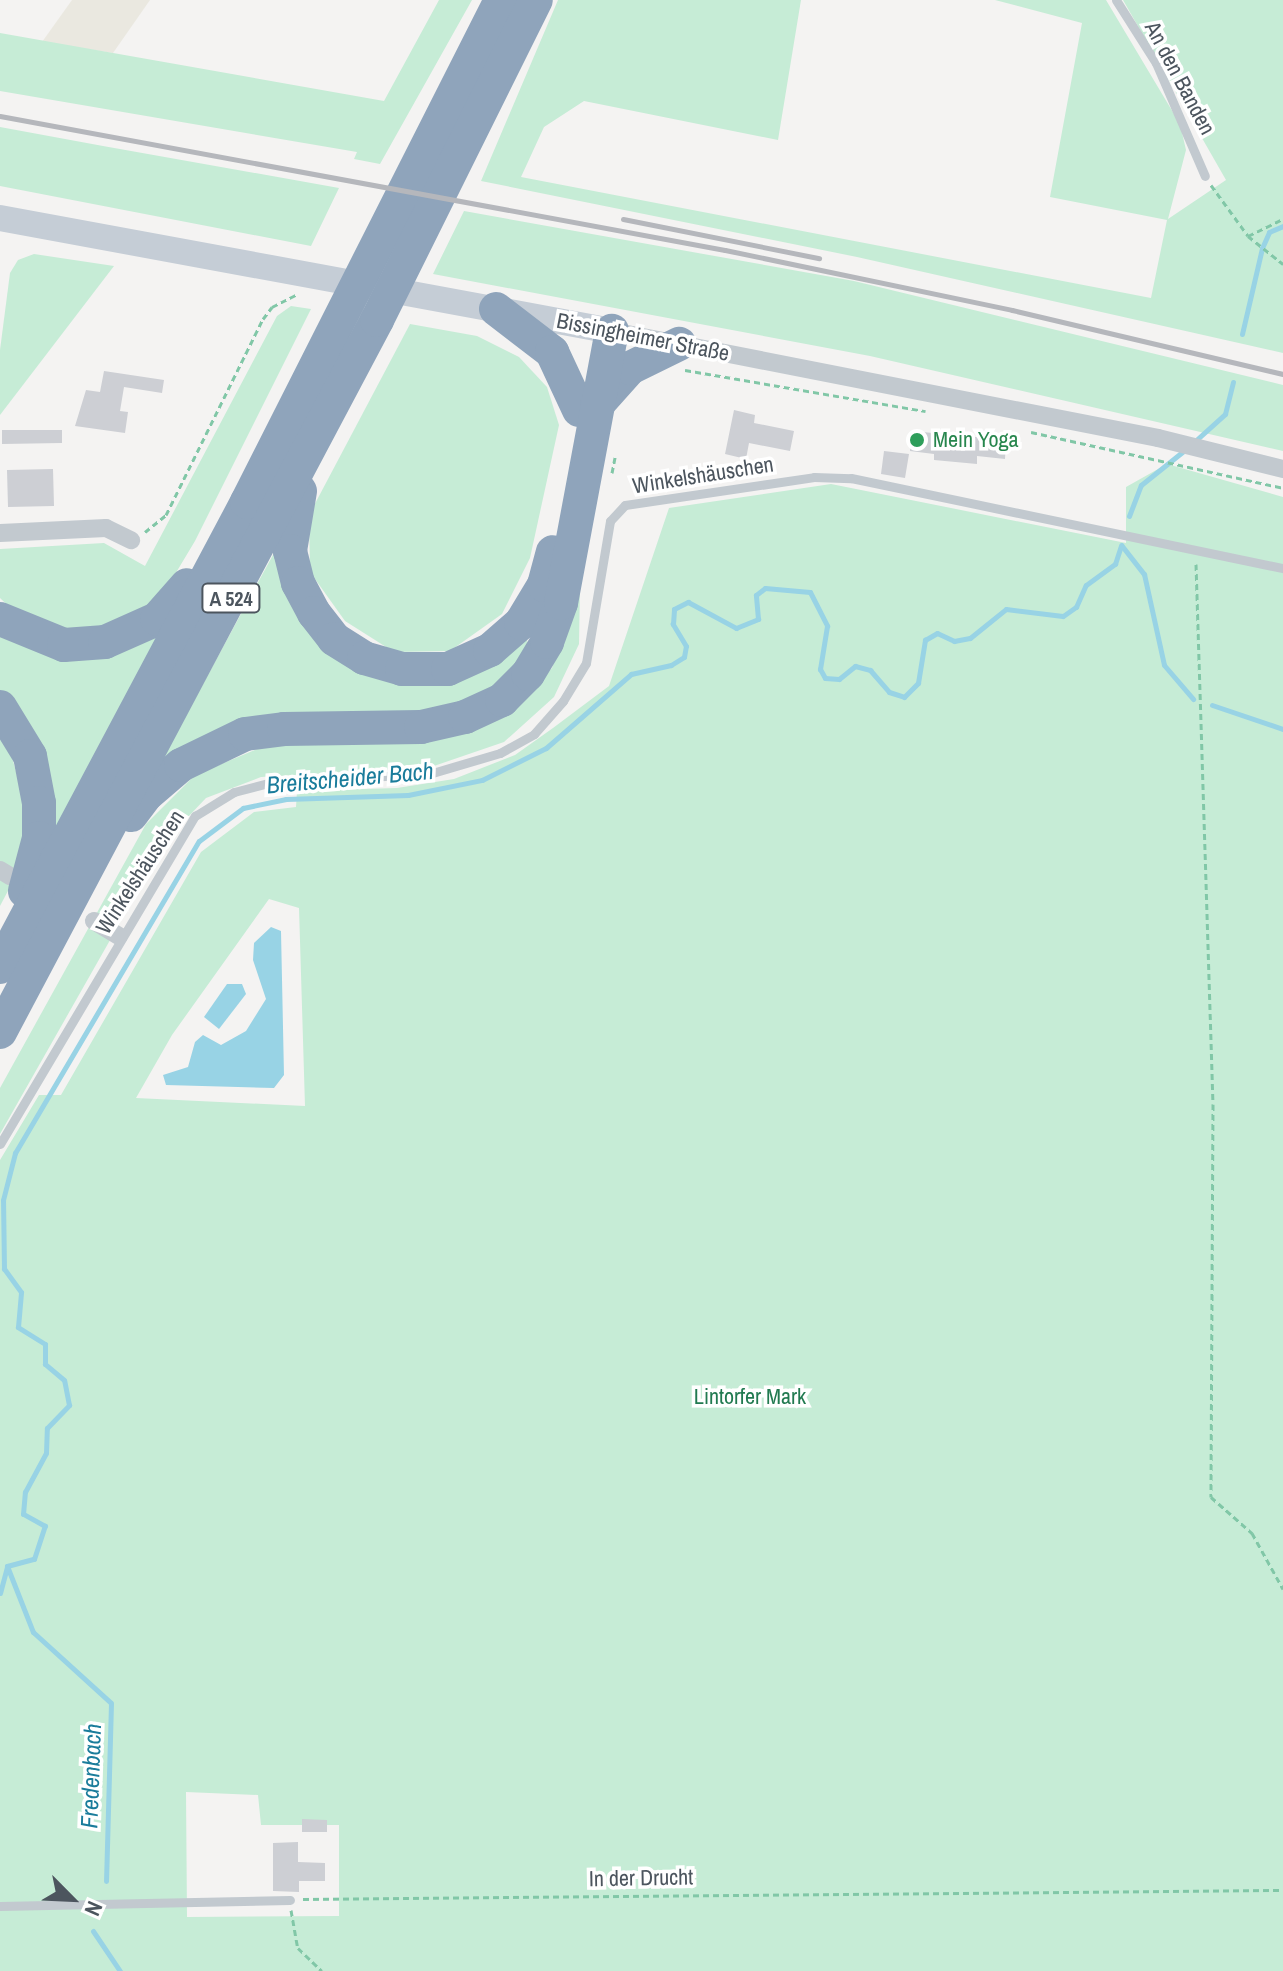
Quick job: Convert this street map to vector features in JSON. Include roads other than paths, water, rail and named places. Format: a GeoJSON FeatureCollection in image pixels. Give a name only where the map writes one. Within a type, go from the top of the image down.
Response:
{"type":"FeatureCollection","features":[{"type":"Feature","properties":{"kind":"highway","name":"A 524"},"geometry":{"type":"LineString","coordinates":[[438,162],[501,0]]}},
{"type":"Feature","properties":{"kind":"highway","name":"A 524"},"geometry":{"type":"LineString","coordinates":[[0,1032],[85,877],[438,162],[536,0]]}},
{"type":"Feature","properties":{"kind":"highway"},"geometry":{"type":"LineString","coordinates":[[496,309],[552,352],[588,407]]}},
{"type":"Feature","properties":{"kind":"highway","name":"A 524"},"geometry":{"type":"LineString","coordinates":[[0,967],[247,502],[361,316]]}},
{"type":"Feature","properties":{"kind":"highway"},"geometry":{"type":"LineString","coordinates":[[361,316],[364,366],[293,510],[290,551],[298,583],[314,613],[334,639],[364,658],[402,669],[448,669],[490,650],[521,623],[544,585],[588,407],[630,368],[679,344]]}},
{"type":"Feature","properties":{"kind":"highway"},"geometry":{"type":"LineString","coordinates":[[85,877],[146,795],[212,746],[284,729],[421,727],[465,717],[502,700],[535,663],[561,603],[602,329]]}},
{"type":"Feature","properties":{"kind":"highway"},"geometry":{"type":"LineString","coordinates":[[0,619],[64,645],[105,642],[134,631],[157,619],[181,596],[227,515],[247,502]]}},
{"type":"Feature","properties":{"kind":"highway"},"geometry":{"type":"LineString","coordinates":[[0,707],[30,756],[39,803],[33,867],[0,939]]}},
{"type":"Feature","properties":{"kind":"street","name":"Bissingheimer Straße"},"geometry":{"type":"LineString","coordinates":[[0,218],[679,344],[1154,447],[1205,449],[1283,469]]}},
{"type":"Feature","properties":{"kind":"street"},"geometry":{"type":"LineString","coordinates":[[0,533],[106,528],[131,540]]}},
{"type":"Feature","properties":{"kind":"street"},"geometry":{"type":"LineString","coordinates":[[94,921],[119,936]]}},
{"type":"Feature","properties":{"kind":"lane","name":"An den Banden"},"geometry":{"type":"LineString","coordinates":[[1116,0],[1156,63],[1205,176]]}},
{"type":"Feature","properties":{"kind":"lane","name":"Winkelshäuschen"},"geometry":{"type":"LineString","coordinates":[[1,1142],[119,936],[195,816],[234,792],[276,781],[429,774],[500,753],[534,734],[563,701],[586,663],[610,521],[625,505],[814,477],[851,478],[1126,532],[1283,568]]}},
{"type":"Feature","properties":{"kind":"lane"},"geometry":{"type":"LineString","coordinates":[[0,1906],[290,1900]]}},
{"type":"Feature","properties":{"kind":"water"},"geometry":{"type":"Polygon","coordinates":[[[271,927],[281,931],[284,1075],[274,1088],[166,1085],[163,1075],[188,1067],[195,1042],[203,1035],[221,1045],[246,1031],[266,999],[253,960],[254,943],[271,927]]]}},
{"type":"Feature","properties":{"kind":"water"},"geometry":{"type":"Polygon","coordinates":[[[227,984],[242,984],[246,994],[219,1029],[204,1017],[227,984]]]}},
{"type":"Feature","properties":{"kind":"waterway","name":"Breitscheider Bach"},"geometry":{"type":"LineString","coordinates":[[1242,334],[1262,248],[1269,232],[1283,226]]}},
{"type":"Feature","properties":{"kind":"waterway","name":"Breitscheider Bach"},"geometry":{"type":"LineString","coordinates":[[1194,442],[1225,414],[1233,382]]}},
{"type":"Feature","properties":{"kind":"waterway","name":"Breitscheider Bach"},"geometry":{"type":"LineString","coordinates":[[1129,516],[1141,485],[1186,449]]}},
{"type":"Feature","properties":{"kind":"waterway","name":"Breitscheider Bach"},"geometry":{"type":"LineString","coordinates":[[0,1593],[7,1566],[34,1559],[45,1526],[23,1514],[25,1492],[46,1453],[47,1428],[69,1405],[64,1380],[45,1364],[45,1344],[18,1327],[21,1292],[4,1269],[3,1200],[15,1153],[199,841],[243,808],[286,799],[408,795],[482,780],[546,748],[631,674],[671,665],[684,657],[686,646],[673,624],[674,609],[688,602],[736,628],[758,619],[756,595],[765,588],[810,592],[827,626],[820,669],[825,678],[839,679],[855,666],[870,670],[889,692],[904,697],[918,683],[925,640],[937,633],[954,641],[970,638],[1006,609],[1063,616],[1076,607],[1086,585],[1115,564],[1121,545]]}},
{"type":"Feature","properties":{"kind":"waterway"},"geometry":{"type":"LineString","coordinates":[[1122,546],[1144,574],[1164,665],[1193,699]]}},
{"type":"Feature","properties":{"kind":"waterway"},"geometry":{"type":"LineString","coordinates":[[1212,705],[1283,729]]}},
{"type":"Feature","properties":{"kind":"waterway","name":"Fredenbach"},"geometry":{"type":"LineString","coordinates":[[7,1566],[33,1632],[111,1703],[106,1881]]}},
{"type":"Feature","properties":{"kind":"waterway","name":"Fredenbach"},"geometry":{"type":"LineString","coordinates":[[93,1931],[120,1971]]}},
{"type":"Feature","properties":{"kind":"railway"},"geometry":{"type":"LineString","coordinates":[[0,116],[725,250],[1012,310],[1283,374]]}},
{"type":"Feature","properties":{"kind":"railway"},"geometry":{"type":"LineString","coordinates":[[623,219],[819,258]]}},
{"type":"Feature","properties":{"kind":"place","name":"Mein Yoga"},"geometry":{"type":"Point","coordinates":[917,440]}},
{"type":"Feature","properties":{"kind":"park label","name":"Lintorfer Mark"},"geometry":{"type":"Point","coordinates":[750,1397]}}]}
